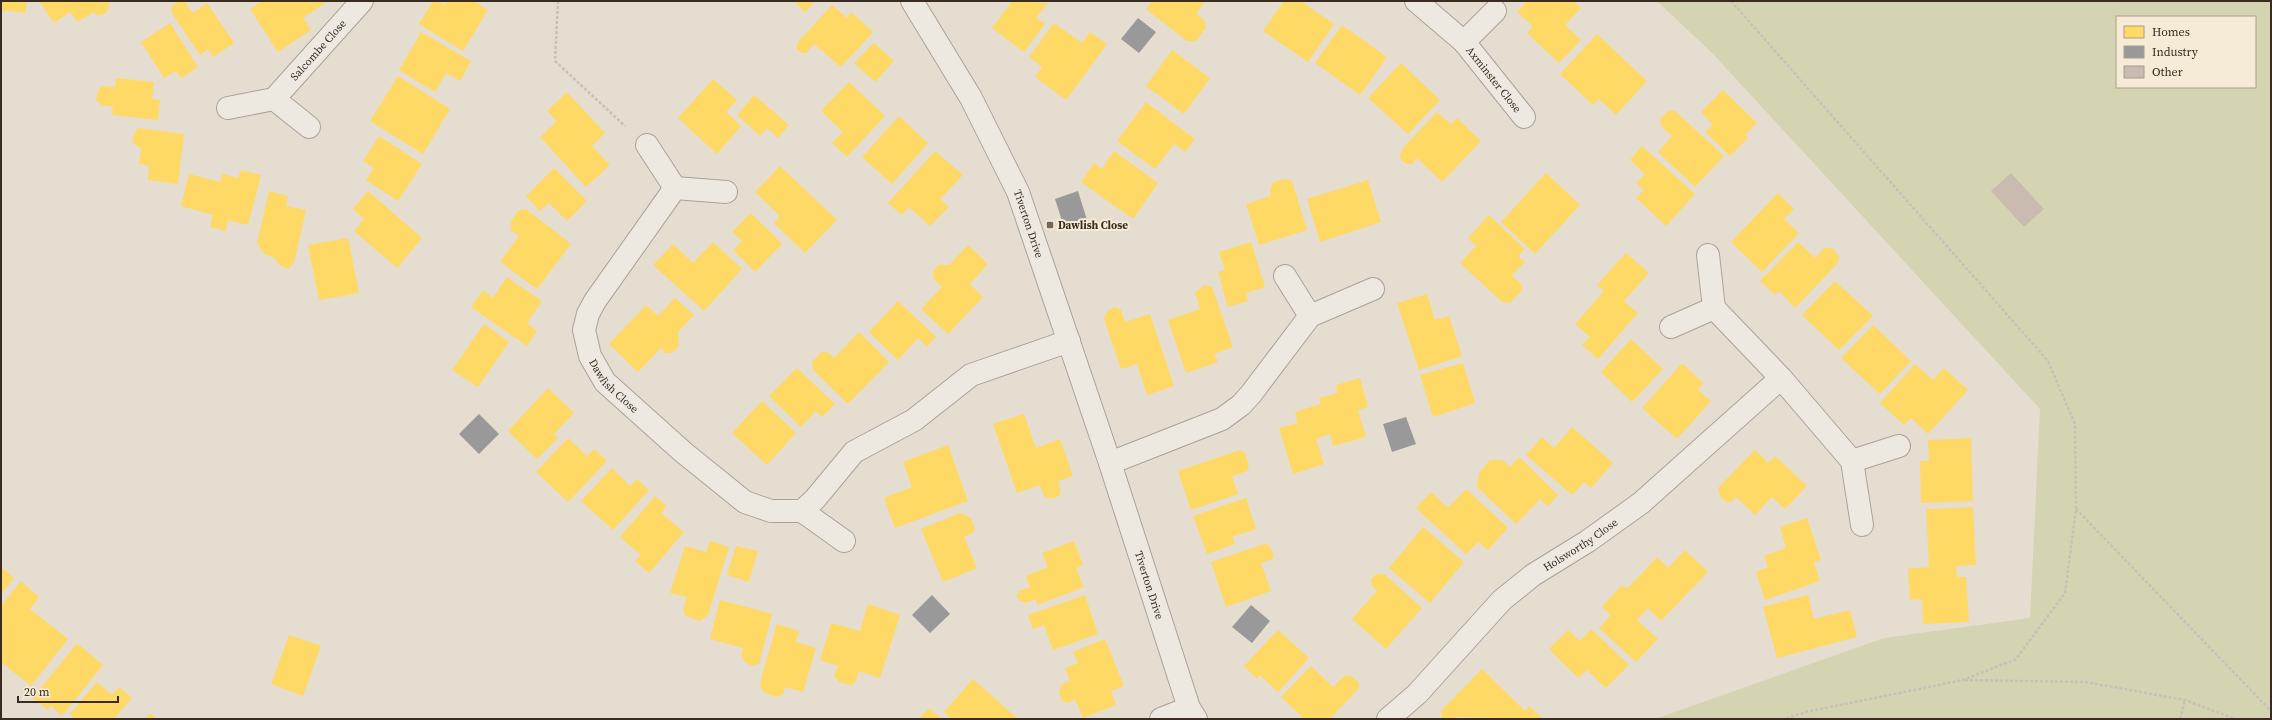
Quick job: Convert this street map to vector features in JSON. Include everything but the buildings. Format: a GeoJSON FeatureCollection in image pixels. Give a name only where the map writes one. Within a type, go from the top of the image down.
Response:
{"type":"FeatureCollection","features":[{"type":"Feature","properties":{"kind":"street","name":"Salcombe Close"},"geometry":{"type":"LineString","coordinates":[[274,99],[362,1]]}},
{"type":"Feature","properties":{"kind":"street","name":"Tiverton Drive"},"geometry":{"type":"LineString","coordinates":[[912,1],[971,98],[1018,192],[1110,463],[1192,713],[1161,719]]}},
{"type":"Feature","properties":{"kind":"street","name":"Axminster Close"},"geometry":{"type":"LineString","coordinates":[[1416,1],[1464,42],[1524,117]]}},
{"type":"Feature","properties":{"kind":"street","name":"Axminster Close"},"geometry":{"type":"LineString","coordinates":[[1464,42],[1495,11]]}},
{"type":"Feature","properties":{"kind":"street"},"geometry":{"type":"LineString","coordinates":[[228,108],[274,99],[309,126]]}},
{"type":"Feature","properties":{"kind":"street"},"geometry":{"type":"LineString","coordinates":[[647,145],[675,188],[726,192]]}},
{"type":"Feature","properties":{"kind":"street","name":"Dawlish Close"},"geometry":{"type":"LineString","coordinates":[[675,188],[595,301],[588,314],[584,330],[590,356],[605,382],[683,452],[746,502],[771,511],[802,511]]}},
{"type":"Feature","properties":{"kind":"street"},"geometry":{"type":"LineString","coordinates":[[1708,255],[1714,308],[1781,378],[1852,461],[1862,525]]}},
{"type":"Feature","properties":{"kind":"street"},"geometry":{"type":"LineString","coordinates":[[1285,276],[1310,316]]}},
{"type":"Feature","properties":{"kind":"street"},"geometry":{"type":"LineString","coordinates":[[1110,463],[1222,419],[1241,405],[1310,316],[1373,289]]}},
{"type":"Feature","properties":{"kind":"street"},"geometry":{"type":"LineString","coordinates":[[1671,327],[1714,308]]}},
{"type":"Feature","properties":{"kind":"street"},"geometry":{"type":"LineString","coordinates":[[844,541],[802,511],[815,500],[854,452],[914,420],[971,375],[1069,341]]}},
{"type":"Feature","properties":{"kind":"street","name":"Holsworthy Close"},"geometry":{"type":"LineString","coordinates":[[1388,719],[1417,694],[1502,600],[1533,575],[1588,541],[1641,503],[1781,378]]}},
{"type":"Feature","properties":{"kind":"street"},"geometry":{"type":"LineString","coordinates":[[1852,461],[1899,446]]}},
{"type":"Feature","properties":{"kind":"path"},"geometry":{"type":"LineString","coordinates":[[558,1],[555,62],[647,145]]}},
{"type":"Feature","properties":{"kind":"path"},"geometry":{"type":"LineString","coordinates":[[1731,1],[2048,361],[2075,424],[2076,509],[2065,593],[2016,659],[1963,680],[1806,712],[1785,719]]}},
{"type":"Feature","properties":{"kind":"path"},"geometry":{"type":"LineString","coordinates":[[2076,509],[2271,711]]}},
{"type":"Feature","properties":{"kind":"path"},"geometry":{"type":"LineString","coordinates":[[1963,680],[2085,682],[2184,700],[2235,719]]}},
{"type":"Feature","properties":{"kind":"path"},"geometry":{"type":"LineString","coordinates":[[2180,719],[2184,700]]}},
{"type":"Feature","properties":{"kind":"green space"},"geometry":{"type":"Polygon","coordinates":[[[1657,1],[2271,1],[2271,719],[1655,719],[1884,638],[2030,618],[2040,409],[1713,54],[1657,1]]]}},
{"type":"Feature","properties":{"kind":"place","name":"Dawlish Close"},"geometry":{"type":"Point","coordinates":[1050,225]}}]}
